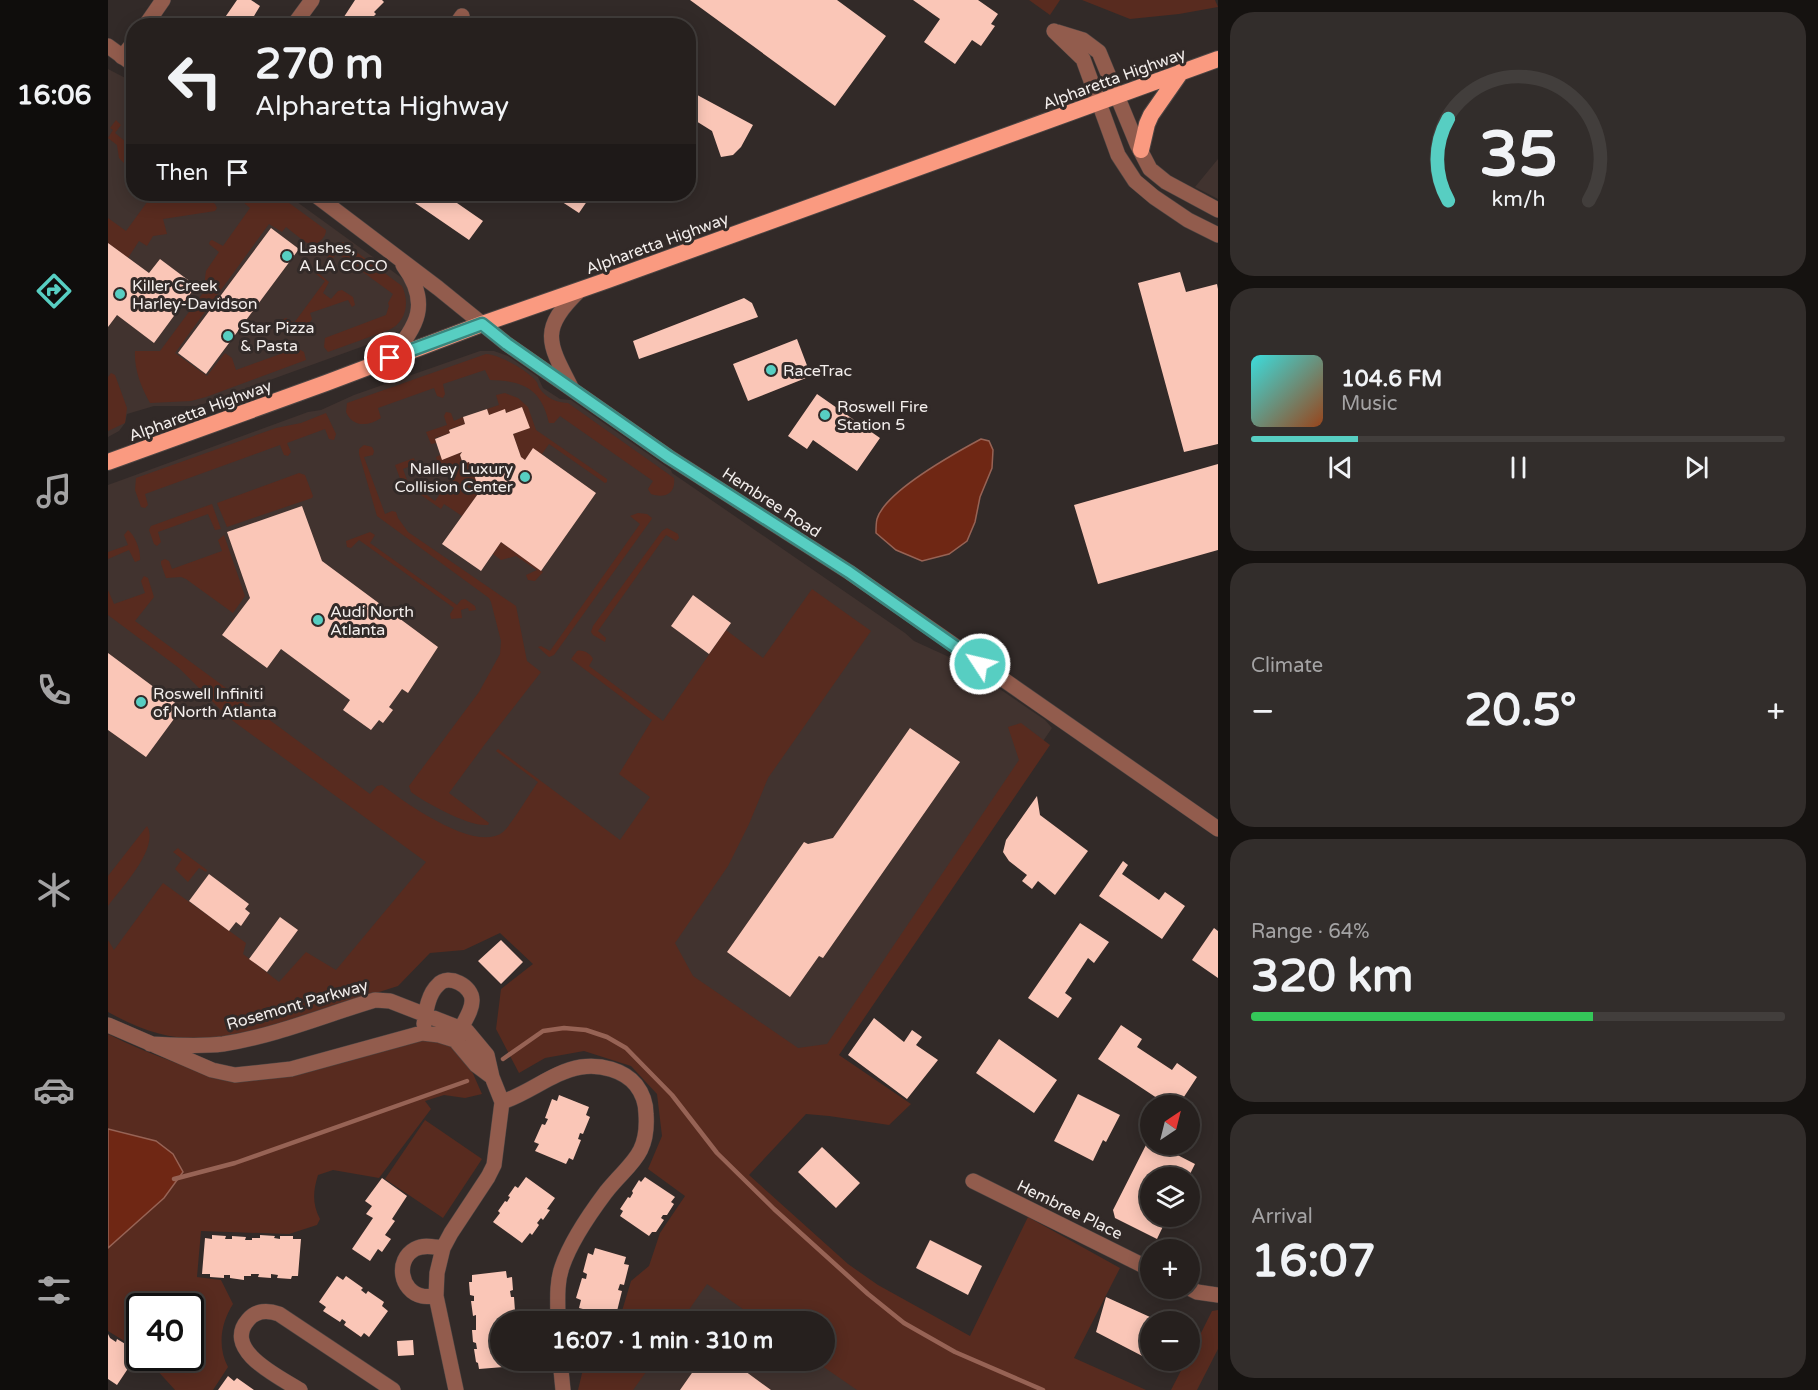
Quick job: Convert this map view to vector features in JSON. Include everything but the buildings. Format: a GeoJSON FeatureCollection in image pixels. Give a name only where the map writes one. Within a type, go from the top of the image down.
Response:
{"type":"FeatureCollection","features":[{"type":"Feature","properties":{"kind":"highway","name":"Alpharetta Highway"},"geometry":{"type":"LineString","coordinates":[[108,462],[482,324],[1218,59]]}},
{"type":"Feature","properties":{"kind":"highway"},"geometry":{"type":"LineString","coordinates":[[1141,150],[1151,115],[1181,72]]}},
{"type":"Feature","properties":{"kind":"street"},"geometry":{"type":"LineString","coordinates":[[151,18],[163,0]]}},
{"type":"Feature","properties":{"kind":"street"},"geometry":{"type":"LineString","coordinates":[[299,18],[312,0]]}},
{"type":"Feature","properties":{"kind":"street"},"geometry":{"type":"LineString","coordinates":[[1218,210],[1166,182],[1150,168],[1099,52],[1083,40],[1054,31],[1083,59],[1118,155],[1135,181],[1188,220],[1218,235]]}},
{"type":"Feature","properties":{"kind":"street"},"geometry":{"type":"LineString","coordinates":[[108,46],[126,60]]}},
{"type":"Feature","properties":{"kind":"street","name":"Hembree Road"},"geometry":{"type":"LineString","coordinates":[[334,201],[396,255],[507,344],[669,457],[849,572],[1218,829]]}},
{"type":"Feature","properties":{"kind":"street"},"geometry":{"type":"LineString","coordinates":[[390,358],[413,329],[420,301],[418,290],[396,255]]}},
{"type":"Feature","properties":{"kind":"street"},"geometry":{"type":"LineString","coordinates":[[573,389],[553,349],[550,335],[552,322],[562,307],[582,288]]}},
{"type":"Feature","properties":{"kind":"street"},"geometry":{"type":"LineString","coordinates":[[422,1033],[425,1015],[439,982],[453,981],[468,989],[472,1003],[458,1034],[476,1065],[492,1077],[502,1102],[494,1165],[443,1248],[436,1273],[436,1296],[456,1390]]}},
{"type":"Feature","properties":{"kind":"street","name":"Rosemont Parkway"},"geometry":{"type":"LineString","coordinates":[[150,1044],[194,1046],[225,1044],[283,1029],[375,999],[390,1001],[425,1015],[458,1034]]}},
{"type":"Feature","properties":{"kind":"street","name":"Rosemont Parkway"},"geometry":{"type":"LineString","coordinates":[[108,1025],[212,1070],[235,1075],[291,1069],[422,1033],[458,1034]]}},
{"type":"Feature","properties":{"kind":"street"},"geometry":{"type":"LineString","coordinates":[[502,1102],[518,1097],[562,1073],[582,1067],[597,1067],[625,1074],[641,1091],[646,1104],[646,1137],[640,1151],[606,1192],[585,1223],[562,1267],[557,1288],[558,1311]]}},
{"type":"Feature","properties":{"kind":"street","name":"Hembree Place"},"geometry":{"type":"LineString","coordinates":[[973,1180],[1140,1264]]}},
{"type":"Feature","properties":{"kind":"street"},"geometry":{"type":"LineString","coordinates":[[436,1296],[423,1297],[410,1291],[403,1281],[402,1268],[406,1256],[416,1248],[427,1246],[443,1248]]}},
{"type":"Feature","properties":{"kind":"street"},"geometry":{"type":"LineString","coordinates":[[1200,1292],[1218,1295]]}},
{"type":"Feature","properties":{"kind":"street"},"geometry":{"type":"LineString","coordinates":[[300,1390],[244,1350],[241,1340],[242,1329],[253,1315],[262,1312],[279,1314],[393,1390]]}},
{"type":"Feature","properties":{"kind":"street"},"geometry":{"type":"LineString","coordinates":[[561,1371],[563,1390]]}},
{"type":"Feature","properties":{"kind":"shaded area"},"geometry":{"type":"Polygon","coordinates":[[[1029,0],[1060,0],[1050,15],[1029,0]]]}},
{"type":"Feature","properties":{"kind":"shaded area"},"geometry":{"type":"Polygon","coordinates":[[[1082,0],[1215,0],[1218,7],[1130,19],[1082,0]]]}},
{"type":"Feature","properties":{"kind":"shaded area"},"geometry":{"type":"Polygon","coordinates":[[[108,69],[126,78],[126,201],[296,201],[406,281],[411,290],[412,308],[406,325],[397,334],[198,406],[154,406],[127,414],[125,423],[119,431],[108,437],[108,69]]]}},
{"type":"Feature","properties":{"kind":"shaded area"},"geometry":{"type":"Polygon","coordinates":[[[116,120],[121,125],[115,133],[126,142],[124,163],[119,158],[117,145],[108,138],[113,130],[110,128],[116,120]]]}},
{"type":"Feature","properties":{"kind":"shaded area"},"geometry":{"type":"Polygon","coordinates":[[[1218,159],[1218,199],[1195,187],[1218,159]]]}},
{"type":"Feature","properties":{"kind":"shaded area"},"geometry":{"type":"Polygon","coordinates":[[[148,201],[211,201],[217,208],[215,211],[163,219],[167,234],[153,236],[147,246],[139,241],[128,258],[108,243],[108,218],[126,231],[148,201]]]}},
{"type":"Feature","properties":{"kind":"shaded area"},"geometry":{"type":"Polygon","coordinates":[[[242,201],[286,201],[326,230],[325,235],[314,245],[305,242],[286,227],[282,232],[269,224],[175,353],[207,376],[225,353],[232,358],[236,370],[297,348],[304,352],[306,360],[206,397],[191,401],[150,403],[139,378],[135,351],[160,351],[203,293],[206,271],[219,252],[209,244],[210,241],[223,246],[250,208],[242,201]]]}},
{"type":"Feature","properties":{"kind":"shaded area"},"geometry":{"type":"Polygon","coordinates":[[[343,242],[402,286],[406,305],[403,317],[395,327],[328,352],[324,347],[325,338],[386,315],[388,303],[393,294],[337,253],[331,261],[328,261],[327,258],[332,251],[343,242]]]}},
{"type":"Feature","properties":{"kind":"shaded area"},"geometry":{"type":"Polygon","coordinates":[[[317,272],[329,282],[323,293],[331,299],[342,290],[353,297],[355,305],[352,307],[348,300],[310,313],[312,319],[310,322],[292,328],[281,327],[281,320],[286,318],[294,323],[325,281],[316,274],[317,272]]]}},
{"type":"Feature","properties":{"kind":"shaded area"},"geometry":{"type":"Polygon","coordinates":[[[480,351],[494,351],[508,356],[538,377],[543,388],[560,399],[571,400],[914,641],[960,662],[1045,720],[1052,728],[733,1194],[671,1065],[452,892],[381,978],[108,989],[108,485],[480,351]]]}},
{"type":"Feature","properties":{"kind":"shaded area"},"geometry":{"type":"Polygon","coordinates":[[[486,354],[506,360],[520,368],[536,381],[546,395],[556,401],[568,403],[674,478],[671,491],[661,496],[651,494],[648,489],[653,481],[560,416],[554,423],[549,423],[546,411],[536,394],[512,382],[490,380],[485,370],[443,384],[445,394],[443,398],[437,396],[434,388],[378,408],[381,418],[371,423],[357,423],[346,412],[347,403],[486,354]]]}},
{"type":"Feature","properties":{"kind":"shaded area"},"geometry":{"type":"Polygon","coordinates":[[[111,373],[115,375],[127,408],[125,423],[108,431],[108,377],[111,373]]]}},
{"type":"Feature","properties":{"kind":"shaded area"},"geometry":{"type":"Polygon","coordinates":[[[505,393],[518,398],[528,407],[536,430],[607,479],[607,482],[605,483],[549,444],[542,454],[533,449],[525,460],[521,457],[513,434],[529,428],[522,407],[506,413],[505,410],[489,415],[487,409],[499,405],[496,395],[505,393]]]}},
{"type":"Feature","properties":{"kind":"shaded area"},"geometry":{"type":"Polygon","coordinates":[[[446,412],[451,413],[454,421],[463,417],[465,424],[450,429],[450,433],[435,438],[436,443],[431,444],[426,432],[447,425],[444,416],[446,412]]]}},
{"type":"Feature","properties":{"kind":"shaded area"},"geometry":{"type":"Polygon","coordinates":[[[326,413],[336,434],[334,440],[329,439],[325,429],[287,443],[291,452],[288,456],[284,455],[280,445],[145,494],[148,505],[145,508],[141,507],[135,490],[136,478],[276,428],[301,423],[326,413]]]}},
{"type":"Feature","properties":{"kind":"shaded area"},"geometry":{"type":"Polygon","coordinates":[[[981,439],[989,441],[993,450],[992,468],[980,497],[975,522],[967,541],[949,554],[922,561],[896,550],[876,533],[877,519],[893,497],[922,474],[981,439]]]}},
{"type":"Feature","properties":{"kind":"shaded area"},"geometry":{"type":"Polygon","coordinates":[[[364,445],[372,447],[374,451],[373,455],[364,457],[385,514],[396,512],[408,532],[516,606],[527,661],[541,672],[449,793],[489,823],[488,825],[470,822],[448,813],[411,792],[409,786],[479,692],[500,654],[501,641],[491,602],[489,598],[377,516],[359,454],[359,449],[364,445]]]}},
{"type":"Feature","properties":{"kind":"shaded area"},"geometry":{"type":"Polygon","coordinates":[[[462,452],[460,455],[462,464],[469,462],[480,491],[462,516],[444,504],[441,509],[401,481],[395,465],[414,458],[416,464],[403,469],[407,480],[435,501],[455,472],[452,465],[440,469],[436,457],[440,455],[442,459],[462,452]]]}},
{"type":"Feature","properties":{"kind":"shaded area"},"geometry":{"type":"Polygon","coordinates":[[[299,473],[305,475],[312,498],[227,527],[217,503],[299,473]]]}},
{"type":"Feature","properties":{"kind":"shaded area"},"geometry":{"type":"Polygon","coordinates":[[[212,504],[221,529],[215,530],[208,514],[158,532],[161,542],[157,546],[154,544],[149,530],[151,526],[212,504]]]}},
{"type":"Feature","properties":{"kind":"shaded area"},"geometry":{"type":"Polygon","coordinates":[[[638,513],[647,514],[652,518],[554,655],[549,657],[538,647],[541,646],[550,651],[640,524],[630,516],[638,513]]]}},
{"type":"Feature","properties":{"kind":"shaded area"},"geometry":{"type":"Polygon","coordinates":[[[667,528],[678,534],[679,538],[676,541],[666,535],[598,631],[606,638],[605,642],[593,635],[591,632],[593,626],[662,531],[667,528]]]}},
{"type":"Feature","properties":{"kind":"shaded area"},"geometry":{"type":"Polygon","coordinates":[[[128,530],[137,544],[140,560],[135,562],[129,550],[108,559],[108,552],[128,545],[124,535],[128,530]]]}},
{"type":"Feature","properties":{"kind":"shaded area"},"geometry":{"type":"Polygon","coordinates":[[[370,532],[375,535],[370,543],[457,605],[465,599],[475,606],[476,610],[469,611],[468,608],[461,610],[462,618],[451,619],[450,614],[454,608],[359,540],[351,548],[347,547],[346,541],[370,532]]]}},
{"type":"Feature","properties":{"kind":"shaded area"},"geometry":{"type":"Polygon","coordinates":[[[224,535],[245,596],[233,613],[186,579],[166,578],[161,564],[161,561],[165,559],[169,561],[172,569],[222,551],[218,540],[224,535]]]}},
{"type":"Feature","properties":{"kind":"shaded area"},"geometry":{"type":"Polygon","coordinates":[[[501,542],[543,572],[535,581],[528,580],[526,575],[537,570],[516,556],[501,560],[493,554],[501,542]]]}},
{"type":"Feature","properties":{"kind":"shaded area"},"geometry":{"type":"Polygon","coordinates":[[[144,576],[148,578],[154,597],[135,621],[370,794],[377,786],[382,785],[406,803],[441,823],[476,836],[491,837],[507,828],[538,782],[496,751],[498,749],[620,840],[650,797],[619,774],[652,720],[571,659],[577,651],[589,654],[593,659],[589,666],[663,721],[726,630],[763,658],[812,589],[871,631],[768,778],[728,866],[675,943],[693,976],[798,1048],[827,1044],[1019,760],[1008,727],[1021,723],[1050,745],[839,1055],[911,1104],[889,1125],[806,1114],[749,1175],[848,1264],[878,1285],[970,1336],[1028,1217],[1120,1268],[1074,1358],[1146,1390],[857,1390],[829,1371],[835,1371],[835,1311],[746,1311],[707,1284],[688,1311],[622,1311],[631,1281],[649,1266],[660,1233],[685,1196],[648,1169],[662,1136],[657,1094],[631,1066],[584,1051],[545,1058],[519,1073],[496,1029],[501,989],[533,964],[500,933],[464,950],[430,953],[398,986],[247,1034],[209,1038],[175,1037],[143,1029],[108,1012],[108,940],[114,950],[163,883],[246,943],[243,954],[279,982],[306,952],[336,970],[426,862],[229,718],[179,668],[108,615],[108,590],[114,604],[145,593],[141,581],[144,576]]]}},
{"type":"Feature","properties":{"kind":"shaded area"},"geometry":{"type":"Polygon","coordinates":[[[147,826],[150,835],[144,856],[108,906],[108,876],[147,826]]]}},
{"type":"Feature","properties":{"kind":"shaded area"},"geometry":{"type":"Polygon","coordinates":[[[178,848],[207,870],[206,872],[199,868],[188,882],[175,869],[182,859],[173,852],[178,848]]]}},
{"type":"Feature","properties":{"kind":"shaded area"},"geometry":{"type":"Polygon","coordinates":[[[108,1034],[172,1061],[239,1078],[428,1039],[451,1043],[467,1060],[482,1094],[465,1098],[444,1095],[425,1101],[431,1109],[379,1178],[333,1170],[318,1175],[314,1197],[320,1219],[317,1225],[289,1234],[201,1231],[197,1277],[221,1280],[233,1304],[222,1335],[222,1351],[228,1367],[213,1390],[175,1390],[158,1371],[204,1371],[204,1293],[126,1293],[126,1342],[108,1331],[108,1248],[164,1198],[183,1172],[124,1132],[108,1129],[108,1034]]]}},
{"type":"Feature","properties":{"kind":"shaded area"},"geometry":{"type":"Polygon","coordinates":[[[425,1120],[482,1159],[443,1218],[385,1179],[425,1120]]]}},
{"type":"Feature","properties":{"kind":"shaded area"},"geometry":{"type":"Polygon","coordinates":[[[108,1129],[156,1141],[173,1154],[183,1172],[164,1198],[108,1248],[108,1129]]]}},
{"type":"Feature","properties":{"kind":"shaded area"},"geometry":{"type":"Polygon","coordinates":[[[733,1194],[986,1390],[600,1390],[613,1371],[835,1371],[835,1311],[653,1311],[733,1194]]]}},
{"type":"Feature","properties":{"kind":"shaded area"},"geometry":{"type":"Polygon","coordinates":[[[1218,1310],[1218,1349],[1197,1390],[1171,1390],[1181,1371],[1200,1371],[1200,1335],[1212,1311],[1218,1310]]]}},
{"type":"Feature","properties":{"kind":"shaded area"},"geometry":{"type":"Polygon","coordinates":[[[582,1371],[647,1371],[633,1390],[578,1390],[582,1371]]]}},
{"type":"Feature","properties":{"kind":"waterway"},"geometry":{"type":"LineString","coordinates":[[503,1059],[543,1031],[564,1028],[586,1030],[607,1037],[626,1048],[672,1095],[717,1153],[774,1209],[868,1294],[904,1323],[955,1352],[1043,1390]]}},
{"type":"Feature","properties":{"kind":"waterway"},"geometry":{"type":"LineString","coordinates":[[174,1179],[235,1163],[467,1081]]}},
{"type":"Feature","properties":{"kind":"place","name":"Lashes, A LA COCO"},"geometry":{"type":"Point","coordinates":[287,256]}},
{"type":"Feature","properties":{"kind":"place","name":"Killer Creek Harley-Davidson"},"geometry":{"type":"Point","coordinates":[120,294]}},
{"type":"Feature","properties":{"kind":"place","name":"Star Pizza & Pasta"},"geometry":{"type":"Point","coordinates":[228,336]}},
{"type":"Feature","properties":{"kind":"place","name":"RaceTrac"},"geometry":{"type":"Point","coordinates":[771,370]}},
{"type":"Feature","properties":{"kind":"place","name":"Roswell Fire Station 5"},"geometry":{"type":"Point","coordinates":[825,415]}},
{"type":"Feature","properties":{"kind":"place","name":"Nalley Luxury Collision Center"},"geometry":{"type":"Point","coordinates":[525,477]}},
{"type":"Feature","properties":{"kind":"place","name":"Audi North Atlanta"},"geometry":{"type":"Point","coordinates":[318,620]}},
{"type":"Feature","properties":{"kind":"place","name":"Roswell Infiniti of North Atlanta"},"geometry":{"type":"Point","coordinates":[141,702]}},
{"type":"Feature","properties":{"kind":"route"},"geometry":{"type":"LineString","coordinates":[[390,358],[482,324],[507,344],[669,457],[849,572],[980,664]]}}]}
